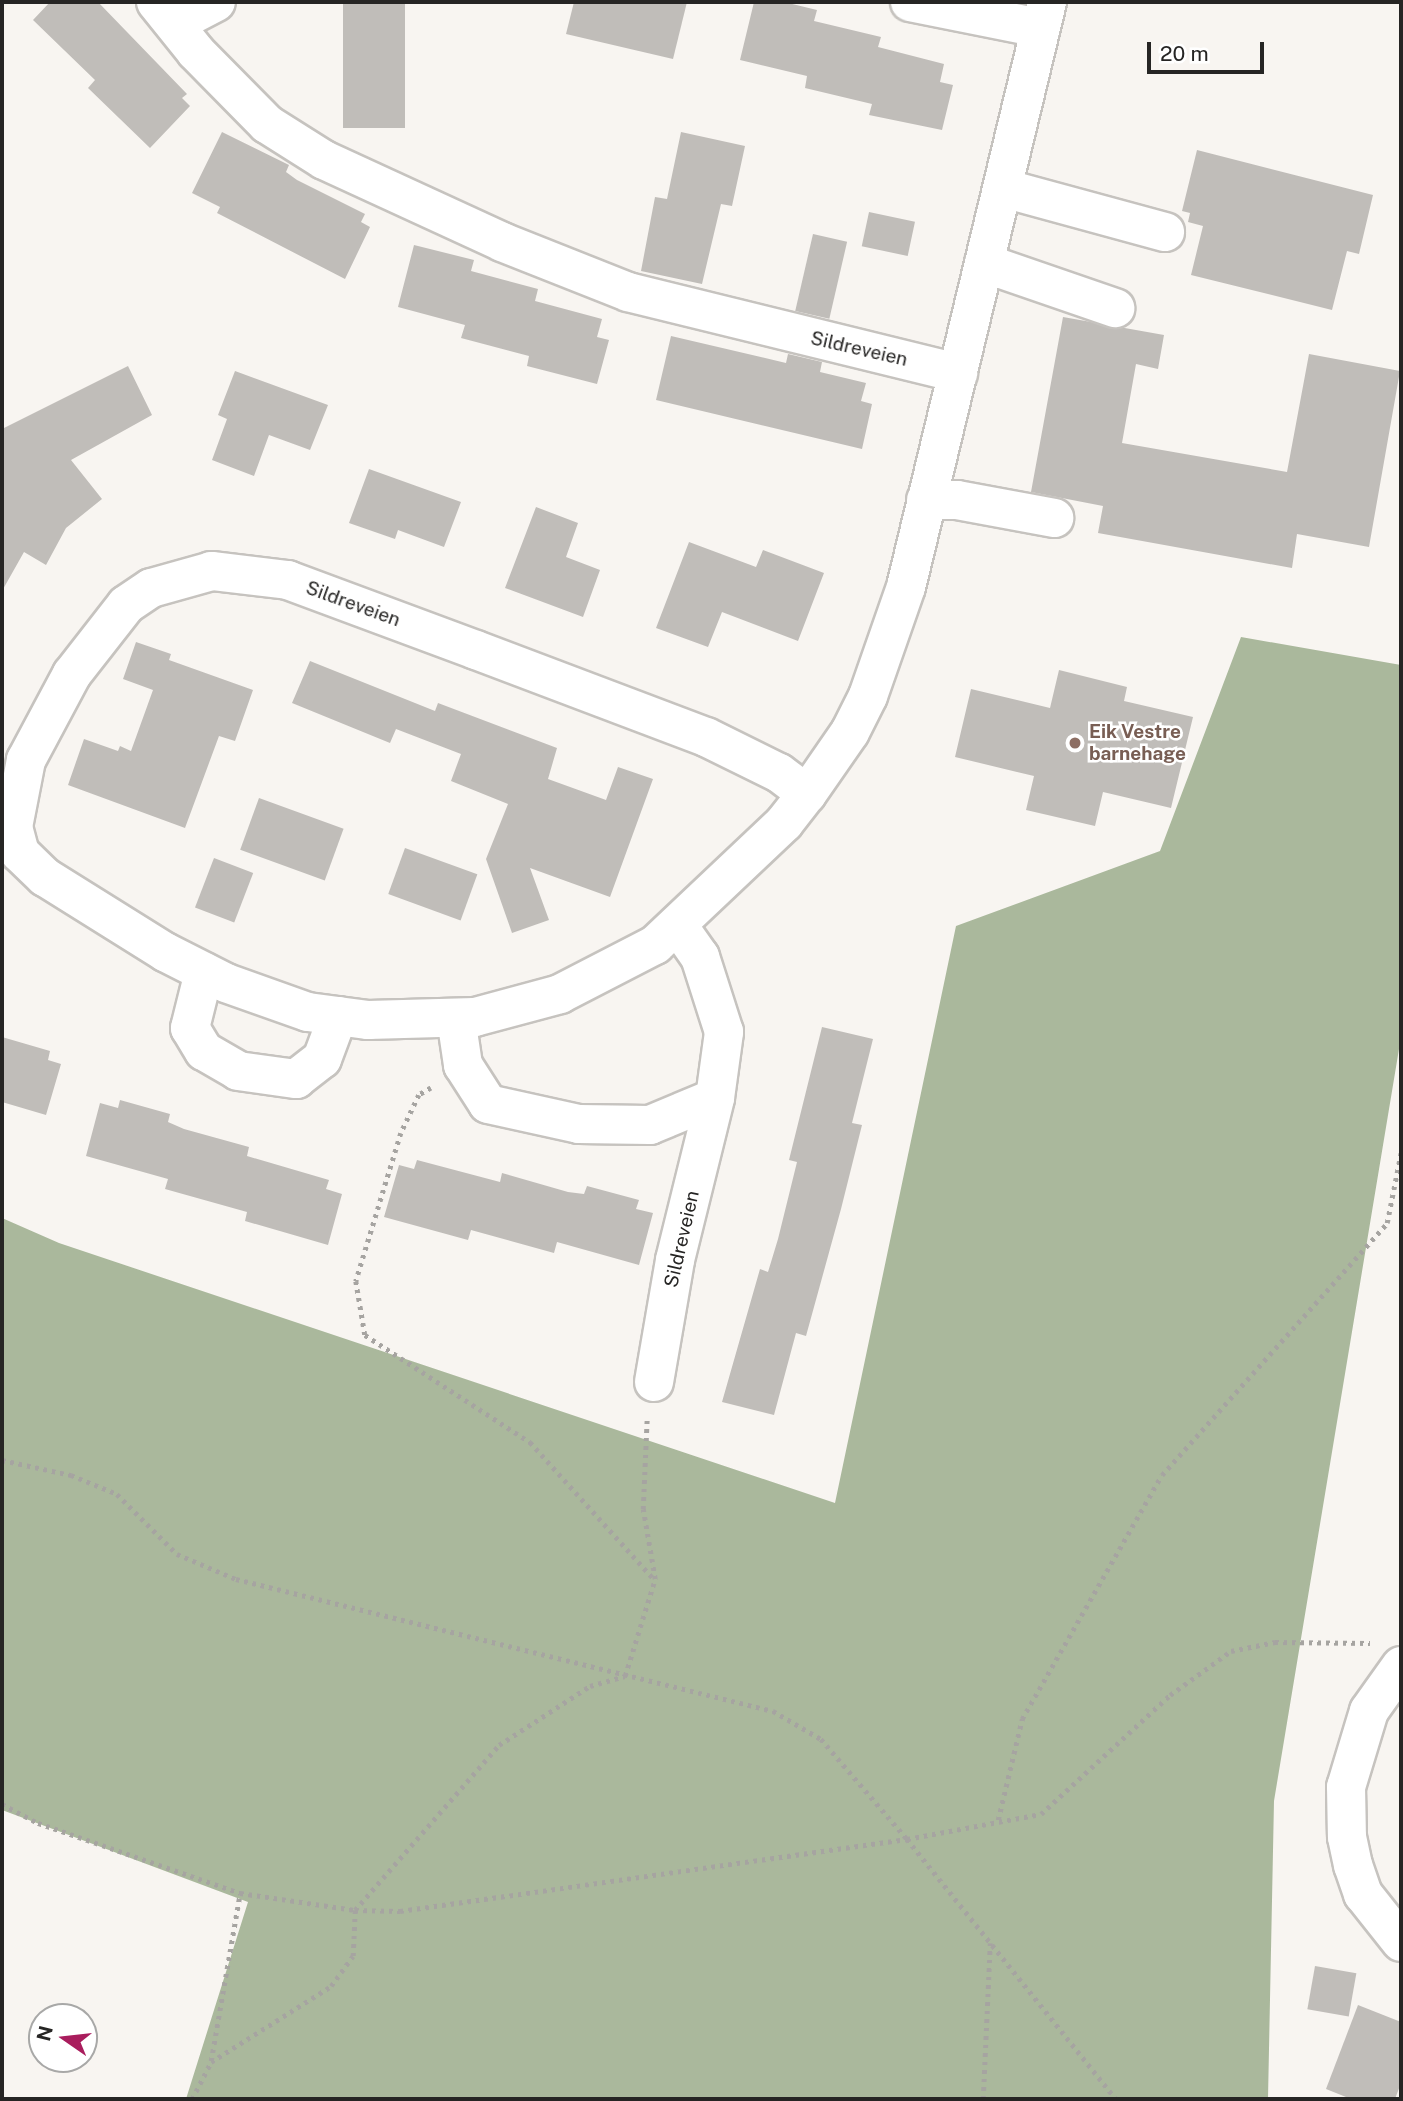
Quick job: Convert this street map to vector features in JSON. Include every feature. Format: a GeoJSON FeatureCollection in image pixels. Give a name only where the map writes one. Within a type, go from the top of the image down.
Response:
{"type":"FeatureCollection","features":[{"type":"Feature","properties":{"kind":"street","name":"Sildreveien"},"geometry":{"type":"LineString","coordinates":[[216,2],[166,13],[196,52],[267,124],[324,160],[502,242],[628,292],[958,373]]}},
{"type":"Feature","properties":{"kind":"street","name":"Sildreveien"},"geometry":{"type":"LineString","coordinates":[[807,794],[779,773],[706,737],[489,655],[288,580],[212,571],[151,588],[127,605],[72,674],[26,760],[8,831],[20,853],[45,877],[204,972],[308,1012],[419,1021],[456,1018],[560,994],[629,961],[678,925],[784,823],[807,794],[868,696],[906,586],[1043,15],[910,2]]}},
{"type":"Feature","properties":{"kind":"street"},"geometry":{"type":"LineString","coordinates":[[1003,188],[1165,232]]}},
{"type":"Feature","properties":{"kind":"street"},"geometry":{"type":"LineString","coordinates":[[984,263],[1115,308]]}},
{"type":"Feature","properties":{"kind":"street"},"geometry":{"type":"LineString","coordinates":[[926,500],[957,500],[1054,518]]}},
{"type":"Feature","properties":{"kind":"street","name":"Sildreveien"},"geometry":{"type":"LineString","coordinates":[[654,1382],[675,1260],[715,1098],[724,1032],[700,957],[678,925]]}},
{"type":"Feature","properties":{"kind":"street"},"geometry":{"type":"LineString","coordinates":[[204,972],[190,1028],[204,1051],[238,1071],[296,1079],[322,1059],[338,1016]]}},
{"type":"Feature","properties":{"kind":"street"},"geometry":{"type":"LineString","coordinates":[[456,1018],[463,1065],[488,1104],[579,1124],[650,1125],[715,1098]]}},
{"type":"Feature","properties":{"kind":"street"},"geometry":{"type":"LineString","coordinates":[[1387,1655],[1346,1787],[1347,1837],[1363,1894],[1401,1942]]}},
{"type":"Feature","properties":{"kind":"path"},"geometry":{"type":"LineString","coordinates":[[463,1065],[419,1095],[401,1133],[356,1280],[365,1335],[530,1442],[655,1579]]}},
{"type":"Feature","properties":{"kind":"path"},"geometry":{"type":"LineString","coordinates":[[998,1821],[1022,1719],[1162,1475],[1387,1223],[1401,1152]]}},
{"type":"Feature","properties":{"kind":"path"},"geometry":{"type":"LineString","coordinates":[[625,1676],[655,1579],[643,1509],[643,1433],[654,1382]]}},
{"type":"Feature","properties":{"kind":"path"},"geometry":{"type":"LineString","coordinates":[[2,1460],[71,1475],[117,1494],[177,1555],[236,1579],[322,1597],[625,1676],[773,1710],[821,1739],[907,1839],[1116,2099]]}},
{"type":"Feature","properties":{"kind":"path"},"geometry":{"type":"LineString","coordinates":[[2,1804],[38,1823],[240,1893],[355,1910],[400,1911],[907,1839],[1041,1814],[1170,1695],[1231,1651],[1275,1642],[1387,1655]]}},
{"type":"Feature","properties":{"kind":"path"},"geometry":{"type":"LineString","coordinates":[[211,2062],[331,1986],[354,1956],[355,1910],[499,1745],[590,1686],[625,1676]]}},
{"type":"Feature","properties":{"kind":"path"},"geometry":{"type":"LineString","coordinates":[[192,2099],[211,2062],[240,1893]]}},
{"type":"Feature","properties":{"kind":"path"},"geometry":{"type":"LineString","coordinates":[[983,2099],[990,1943]]}},
{"type":"Feature","properties":{"kind":"green space"},"geometry":{"type":"Polygon","coordinates":[[[1241,637],[1401,665],[1401,1037],[1274,1801],[1268,2099],[186,2099],[248,1902],[2,1810],[2,1218],[59,1243],[835,1503],[956,926],[1160,851],[1241,637]]]}},
{"type":"Feature","properties":{"kind":"building"},"geometry":{"type":"Polygon","coordinates":[[[50,2],[98,2],[187,94],[182,98],[190,106],[150,148],[88,88],[95,80],[33,20],[50,2]]]}},
{"type":"Feature","properties":{"kind":"building"},"geometry":{"type":"Polygon","coordinates":[[[343,2],[405,2],[405,128],[343,128],[343,2]]]}},
{"type":"Feature","properties":{"kind":"building"},"geometry":{"type":"Polygon","coordinates":[[[574,2],[687,2],[673,59],[566,34],[574,2]]]}},
{"type":"Feature","properties":{"kind":"building"},"geometry":{"type":"Polygon","coordinates":[[[754,2],[784,2],[817,10],[814,21],[881,37],[878,47],[944,64],[940,82],[953,85],[942,130],[869,115],[872,104],[805,88],[807,76],[740,60],[754,2]]]}},
{"type":"Feature","properties":{"kind":"building"},"geometry":{"type":"Polygon","coordinates":[[[222,132],[289,165],[286,172],[297,180],[365,214],[361,222],[370,227],[345,279],[217,213],[220,207],[192,193],[222,132]]]}},
{"type":"Feature","properties":{"kind":"building"},"geometry":{"type":"Polygon","coordinates":[[[681,132],[745,146],[732,206],[721,204],[702,284],[641,271],[655,197],[667,199],[681,132]]]}},
{"type":"Feature","properties":{"kind":"building"},"geometry":{"type":"Polygon","coordinates":[[[1197,150],[1373,195],[1359,254],[1347,251],[1332,310],[1191,275],[1203,226],[1188,222],[1190,213],[1182,211],[1197,150]]]}},
{"type":"Feature","properties":{"kind":"building"},"geometry":{"type":"Polygon","coordinates":[[[869,212],[915,222],[908,256],[862,246],[869,212]]]}},
{"type":"Feature","properties":{"kind":"building"},"geometry":{"type":"Polygon","coordinates":[[[813,234],[847,242],[829,319],[795,311],[813,234]]]}},
{"type":"Feature","properties":{"kind":"building"},"geometry":{"type":"Polygon","coordinates":[[[414,245],[474,260],[471,271],[538,289],[535,301],[602,319],[597,337],[609,340],[597,384],[527,366],[529,356],[461,338],[465,325],[398,307],[414,245]]]}},
{"type":"Feature","properties":{"kind":"building"},"geometry":{"type":"Polygon","coordinates":[[[1063,317],[1164,335],[1158,369],[1136,364],[1122,443],[1287,472],[1309,354],[1400,371],[1369,547],[1297,534],[1292,568],[1098,533],[1103,506],[1031,492],[1063,317]]]}},
{"type":"Feature","properties":{"kind":"building"},"geometry":{"type":"Polygon","coordinates":[[[671,336],[786,363],[788,354],[822,362],[820,372],[866,383],[861,401],[872,404],[862,449],[656,400],[671,336]]]}},
{"type":"Feature","properties":{"kind":"building"},"geometry":{"type":"Polygon","coordinates":[[[128,366],[152,415],[71,460],[102,499],[66,528],[46,565],[24,552],[2,591],[2,429],[128,366]]]}},
{"type":"Feature","properties":{"kind":"building"},"geometry":{"type":"Polygon","coordinates":[[[235,371],[328,405],[310,450],[269,435],[254,476],[212,460],[227,419],[218,415],[235,371]]]}},
{"type":"Feature","properties":{"kind":"building"},"geometry":{"type":"Polygon","coordinates":[[[369,469],[461,502],[444,547],[398,530],[395,539],[349,523],[369,469]]]}},
{"type":"Feature","properties":{"kind":"building"},"geometry":{"type":"Polygon","coordinates":[[[536,507],[578,523],[566,557],[600,570],[583,617],[505,588],[536,507]]]}},
{"type":"Feature","properties":{"kind":"building"},"geometry":{"type":"Polygon","coordinates":[[[689,542],[756,567],[763,550],[824,573],[798,641],[722,612],[708,647],[656,628],[689,542]]]}},
{"type":"Feature","properties":{"kind":"building"},"geometry":{"type":"Polygon","coordinates":[[[136,642],[171,654],[169,660],[253,690],[235,741],[219,736],[185,828],[68,785],[84,739],[118,751],[120,746],[131,751],[153,690],[123,679],[136,642]]]}},
{"type":"Feature","properties":{"kind":"building"},"geometry":{"type":"Polygon","coordinates":[[[310,661],[435,711],[438,703],[557,748],[548,779],[606,800],[618,767],[653,779],[610,897],[530,868],[549,920],[512,933],[486,859],[508,804],[451,781],[461,754],[396,729],[390,743],[292,703],[310,661]]]}},
{"type":"Feature","properties":{"kind":"building"},"geometry":{"type":"Polygon","coordinates":[[[1059,670],[1127,687],[1124,701],[1193,717],[1171,808],[1103,792],[1095,826],[1026,810],[1034,776],[955,757],[971,689],[1050,708],[1059,670]]]}},
{"type":"Feature","properties":{"kind":"building"},"geometry":{"type":"Polygon","coordinates":[[[259,798],[344,829],[325,880],[240,850],[259,798]]]}},
{"type":"Feature","properties":{"kind":"building"},"geometry":{"type":"Polygon","coordinates":[[[405,848],[477,874],[461,920],[388,894],[405,848]]]}},
{"type":"Feature","properties":{"kind":"building"},"geometry":{"type":"Polygon","coordinates":[[[214,858],[253,873],[234,923],[195,907],[214,858]]]}},
{"type":"Feature","properties":{"kind":"building"},"geometry":{"type":"Polygon","coordinates":[[[822,1027],[873,1039],[852,1123],[862,1125],[841,1209],[806,1336],[796,1333],[774,1415],[722,1402],[760,1269],[768,1272],[778,1239],[797,1162],[789,1160],[822,1027]]]}},
{"type":"Feature","properties":{"kind":"building"},"geometry":{"type":"Polygon","coordinates":[[[2,1037],[50,1051],[48,1060],[61,1064],[46,1115],[2,1102],[2,1037]]]}},
{"type":"Feature","properties":{"kind":"building"},"geometry":{"type":"Polygon","coordinates":[[[120,1100],[170,1114],[168,1122],[184,1129],[249,1147],[247,1156],[329,1180],[326,1189],[342,1194],[328,1245],[245,1221],[247,1212],[165,1189],[168,1179],[86,1156],[100,1103],[118,1108],[120,1100]]]}},
{"type":"Feature","properties":{"kind":"building"},"geometry":{"type":"Polygon","coordinates":[[[417,1160],[500,1182],[502,1173],[568,1192],[584,1194],[587,1186],[639,1200],[636,1209],[653,1213],[639,1265],[557,1242],[554,1253],[471,1230],[468,1240],[384,1217],[399,1165],[414,1169],[417,1160]]]}},
{"type":"Feature","properties":{"kind":"building"},"geometry":{"type":"Polygon","coordinates":[[[1315,1966],[1356,1973],[1349,2017],[1307,2009],[1315,1966]]]}},
{"type":"Feature","properties":{"kind":"building"},"geometry":{"type":"Polygon","coordinates":[[[1358,2005],[1401,2022],[1401,2083],[1395,2099],[1351,2099],[1326,2089],[1358,2005]]]}},
{"type":"Feature","properties":{"kind":"place","name":"Eik Vestre barnehage"},"geometry":{"type":"Point","coordinates":[1075,743]}}]}
